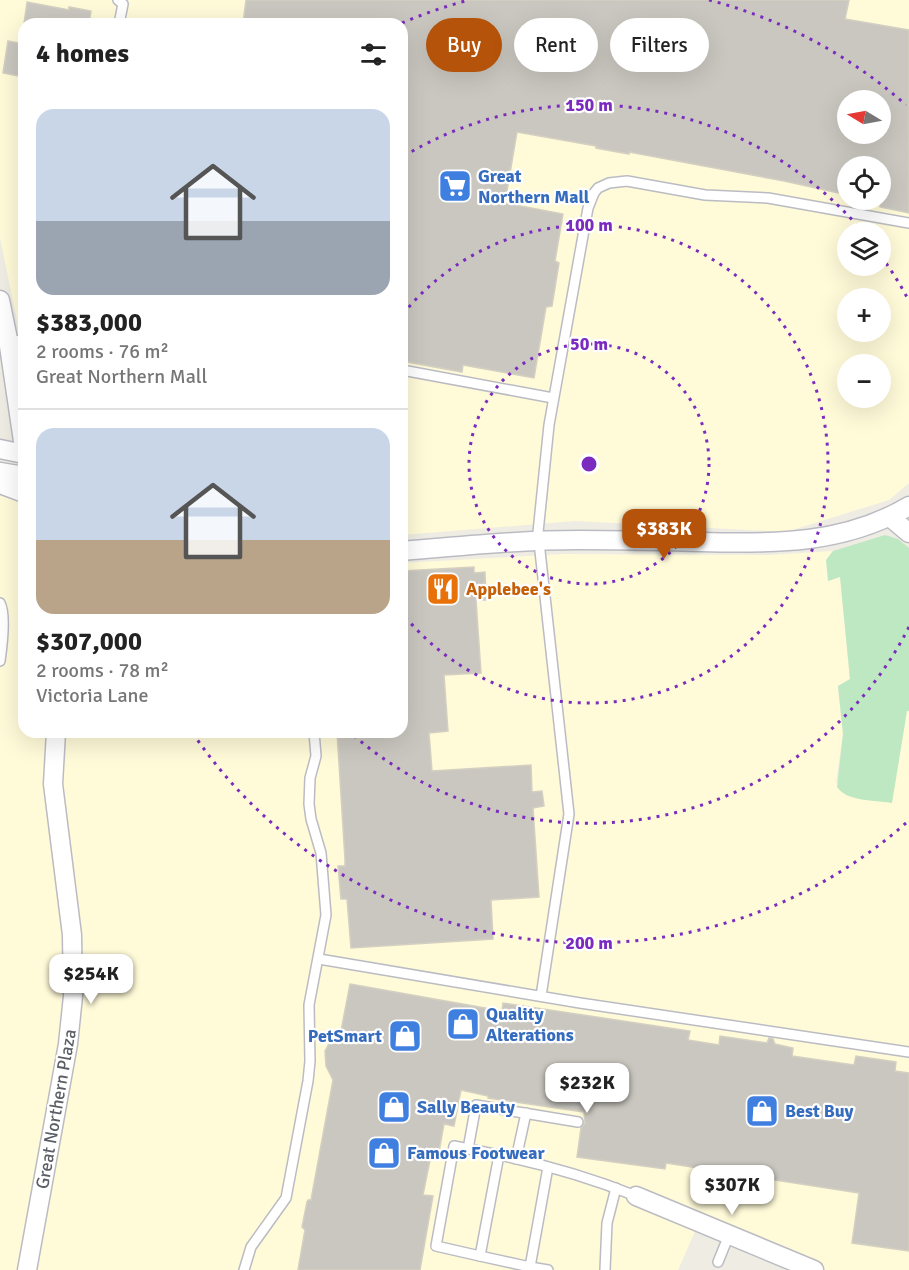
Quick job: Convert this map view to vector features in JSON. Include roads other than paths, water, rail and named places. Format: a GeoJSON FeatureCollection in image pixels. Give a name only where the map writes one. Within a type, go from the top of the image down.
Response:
{"type":"FeatureCollection","features":[{"type":"Feature","properties":{"kind":"street"},"geometry":{"type":"LineString","coordinates":[[0,300],[16,340],[18,367]]}},
{"type":"Feature","properties":{"kind":"street"},"geometry":{"type":"LineString","coordinates":[[0,449],[18,453]]}},
{"type":"Feature","properties":{"kind":"street"},"geometry":{"type":"LineString","coordinates":[[0,472],[18,475]]}},
{"type":"Feature","properties":{"kind":"street"},"geometry":{"type":"LineString","coordinates":[[0,484],[18,492]]}},
{"type":"Feature","properties":{"kind":"street"},"geometry":{"type":"LineString","coordinates":[[408,550],[578,540],[782,543],[841,534],[870,526],[909,506]]}},
{"type":"Feature","properties":{"kind":"street"},"geometry":{"type":"LineString","coordinates":[[890,516],[909,533]]}},
{"type":"Feature","properties":{"kind":"street","name":"Great Northern Plaza"},"geometry":{"type":"LineString","coordinates":[[27,1270],[67,1053],[74,996],[72,935],[53,784],[56,738]]}},
{"type":"Feature","properties":{"kind":"street"},"geometry":{"type":"LineString","coordinates":[[636,1196],[814,1270]]}},
{"type":"Feature","properties":{"kind":"lane"},"geometry":{"type":"LineString","coordinates":[[118,0],[123,4],[120,18]]}},
{"type":"Feature","properties":{"kind":"lane"},"geometry":{"type":"LineString","coordinates":[[541,996],[569,814],[538,542],[553,398],[588,208],[594,193],[604,185],[627,181],[705,195],[768,198],[909,223]]}},
{"type":"Feature","properties":{"kind":"lane"},"geometry":{"type":"LineString","coordinates":[[408,371],[553,398]]}},
{"type":"Feature","properties":{"kind":"lane"},"geometry":{"type":"LineString","coordinates":[[0,603],[3,608],[1,618],[4,635],[0,661]]}},
{"type":"Feature","properties":{"kind":"lane"},"geometry":{"type":"LineString","coordinates":[[244,1270],[251,1247],[288,1193],[308,1081],[309,1005],[326,915],[321,853],[309,804],[310,778],[316,756],[314,738]]}},
{"type":"Feature","properties":{"kind":"lane"},"geometry":{"type":"LineString","coordinates":[[319,959],[541,996],[909,1052]]}},
{"type":"Feature","properties":{"kind":"lane"},"geometry":{"type":"LineString","coordinates":[[468,1149],[476,1105],[579,1122]]}},
{"type":"Feature","properties":{"kind":"lane"},"geometry":{"type":"LineString","coordinates":[[516,1159],[526,1113]]}},
{"type":"Feature","properties":{"kind":"lane"},"geometry":{"type":"LineString","coordinates":[[548,1270],[436,1246],[454,1146],[549,1167],[636,1196]]}},
{"type":"Feature","properties":{"kind":"lane"},"geometry":{"type":"LineString","coordinates":[[480,1256],[499,1155]]}},
{"type":"Feature","properties":{"kind":"lane"},"geometry":{"type":"LineString","coordinates":[[530,1267],[549,1167]]}},
{"type":"Feature","properties":{"kind":"lane"},"geometry":{"type":"LineString","coordinates":[[605,1270],[607,1223],[616,1188]]}},
{"type":"Feature","properties":{"kind":"lane"},"geometry":{"type":"LineString","coordinates":[[718,1262],[729,1234]]}},
{"type":"Feature","properties":{"kind":"place","name":"Great Northern Mall"},"geometry":{"type":"Point","coordinates":[455,186]}},
{"type":"Feature","properties":{"kind":"place","name":"Applebee's"},"geometry":{"type":"Point","coordinates":[443,589]}},
{"type":"Feature","properties":{"kind":"place","name":"Quality Alterations"},"geometry":{"type":"Point","coordinates":[463,1024]}},
{"type":"Feature","properties":{"kind":"place","name":"PetSmart"},"geometry":{"type":"Point","coordinates":[405,1036]}},
{"type":"Feature","properties":{"kind":"place","name":"Sally Beauty"},"geometry":{"type":"Point","coordinates":[394,1107]}},
{"type":"Feature","properties":{"kind":"place","name":"Best Buy"},"geometry":{"type":"Point","coordinates":[762,1111]}},
{"type":"Feature","properties":{"kind":"place","name":"Famous Footwear"},"geometry":{"type":"Point","coordinates":[384,1153]}}]}
